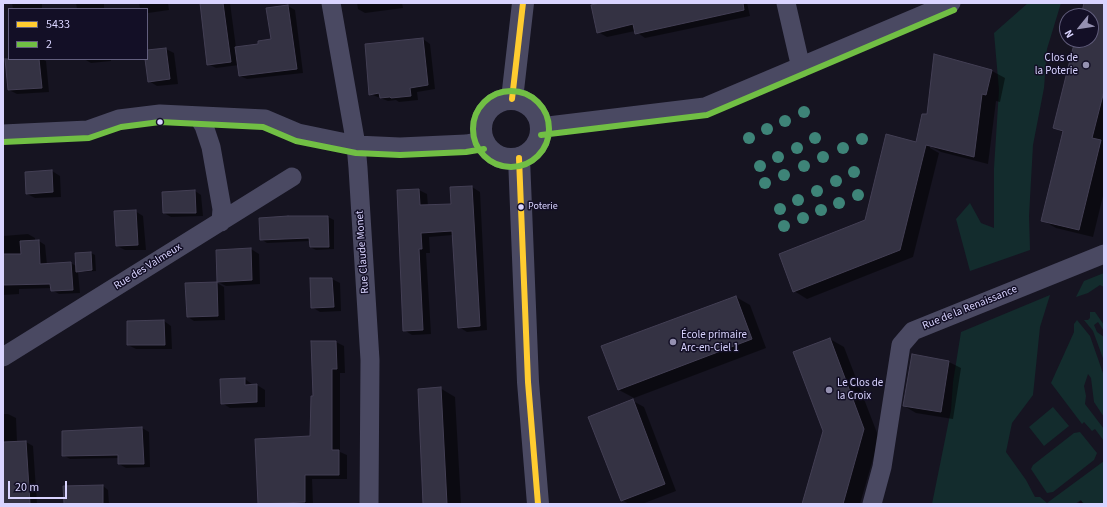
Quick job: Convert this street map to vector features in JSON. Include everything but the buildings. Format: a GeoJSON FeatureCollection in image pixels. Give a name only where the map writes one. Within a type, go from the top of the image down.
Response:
{"type":"FeatureCollection","features":[{"type":"Feature","properties":{"kind":"street","name":"Rue Claude Monet"},"geometry":{"type":"LineString","coordinates":[[331,3],[356,145],[370,360],[369,504]]}},
{"type":"Feature","properties":{"kind":"street"},"geometry":{"type":"LineString","coordinates":[[512,99],[523,3]]}},
{"type":"Feature","properties":{"kind":"street"},"geometry":{"type":"LineString","coordinates":[[786,3],[801,68]]}},
{"type":"Feature","properties":{"kind":"street"},"geometry":{"type":"LineString","coordinates":[[540,127],[705,108],[951,3]]}},
{"type":"Feature","properties":{"kind":"street"},"geometry":{"type":"LineString","coordinates":[[512,99],[518,100],[532,108],[539,120],[540,127],[540,135],[533,150],[520,158],[505,159],[492,153],[483,141],[481,127],[486,112],[498,102],[512,99]]}},
{"type":"Feature","properties":{"kind":"street"},"geometry":{"type":"LineString","coordinates":[[3,134],[88,130],[119,119],[160,114],[265,119],[298,133],[356,145],[400,147],[466,144],[483,141]]}},
{"type":"Feature","properties":{"kind":"street"},"geometry":{"type":"LineString","coordinates":[[198,116],[204,126],[211,147],[222,209],[221,222]]}},
{"type":"Feature","properties":{"kind":"street"},"geometry":{"type":"LineString","coordinates":[[520,158],[528,382],[538,504]]}},
{"type":"Feature","properties":{"kind":"street","name":"Rue des Valmeux"},"geometry":{"type":"LineString","coordinates":[[3,357],[292,177]]}},
{"type":"Feature","properties":{"kind":"street","name":"Rue de la Renaissance"},"geometry":{"type":"LineString","coordinates":[[872,504],[882,467],[902,345],[913,331],[1104,254]]}},
{"type":"Feature","properties":{"kind":"green space"},"geometry":{"type":"Polygon","coordinates":[[[1028,3],[1061,3],[1047,49],[1044,88],[1033,145],[1029,216],[1030,250],[970,271],[956,219],[970,203],[981,223],[994,228],[994,168],[999,90],[994,33],[1028,3]]]}},
{"type":"Feature","properties":{"kind":"green space"},"geometry":{"type":"Polygon","coordinates":[[[1104,273],[1104,287],[1100,285],[1088,293],[1076,297],[1084,281],[1104,273]]]}},
{"type":"Feature","properties":{"kind":"green space"},"geometry":{"type":"Polygon","coordinates":[[[1050,295],[1040,327],[1033,395],[1012,423],[1006,452],[1026,480],[1035,497],[1040,497],[1047,503],[1104,461],[1104,504],[1083,504],[1081,500],[1075,504],[932,504],[951,410],[953,382],[961,332],[1050,295]]]}},
{"type":"Feature","properties":{"kind":"green space"},"geometry":{"type":"Polygon","coordinates":[[[1090,312],[1095,312],[1104,325],[1104,331],[1098,322],[1094,325],[1097,332],[1104,337],[1104,361],[1093,331],[1084,320],[1088,320],[1090,318],[1090,312]]]}},
{"type":"Feature","properties":{"kind":"green space"},"geometry":{"type":"Polygon","coordinates":[[[1077,320],[1090,336],[1104,376],[1104,417],[1094,402],[1091,378],[1088,374],[1084,386],[1086,396],[1085,404],[1104,429],[1104,441],[1095,429],[1092,431],[1084,422],[1082,424],[1051,383],[1074,332],[1074,324],[1077,320]]]}},
{"type":"Feature","properties":{"kind":"green space"},"geometry":{"type":"Polygon","coordinates":[[[1053,407],[1069,426],[1044,446],[1029,427],[1053,407]]]}},
{"type":"Feature","properties":{"kind":"green space"},"geometry":{"type":"Polygon","coordinates":[[[1080,432],[1097,453],[1094,460],[1053,492],[1047,493],[1031,469],[1033,465],[1074,433],[1080,432]]]}},
{"type":"Feature","properties":{"kind":"transit line","name":"5433"},"geometry":{"type":"LineString","coordinates":[[512,99],[523,3]]}},
{"type":"Feature","properties":{"kind":"transit line","name":"2"},"geometry":{"type":"LineString","coordinates":[[541,135],[707,115],[954,10]]}},
{"type":"Feature","properties":{"kind":"transit line","name":"2"},"geometry":{"type":"LineString","coordinates":[[511,91],[526,94],[538,102],[546,114],[549,129],[546,144],[538,156],[526,164],[511,167],[496,164],[484,156],[476,144],[473,129],[476,114],[484,102],[496,94],[511,91]]}},
{"type":"Feature","properties":{"kind":"transit line","name":"2"},"geometry":{"type":"LineString","coordinates":[[3,142],[89,138],[121,127],[160,122],[263,127],[296,141],[356,153],[400,155],[466,152],[484,149]]}},
{"type":"Feature","properties":{"kind":"transit line","name":"5433"},"geometry":{"type":"LineString","coordinates":[[519,158],[528,382],[538,504]]}},
{"type":"Feature","properties":{"kind":"place","name":"Clos de la Poterie"},"geometry":{"type":"Point","coordinates":[1086,65]}},
{"type":"Feature","properties":{"kind":"place","name":"Poterie"},"geometry":{"type":"Point","coordinates":[521,207]}},
{"type":"Feature","properties":{"kind":"place","name":"École primaire Arc-en-Ciel 1"},"geometry":{"type":"Point","coordinates":[673,342]}},
{"type":"Feature","properties":{"kind":"place","name":"Le Clos de la Croix"},"geometry":{"type":"Point","coordinates":[829,390]}}]}
